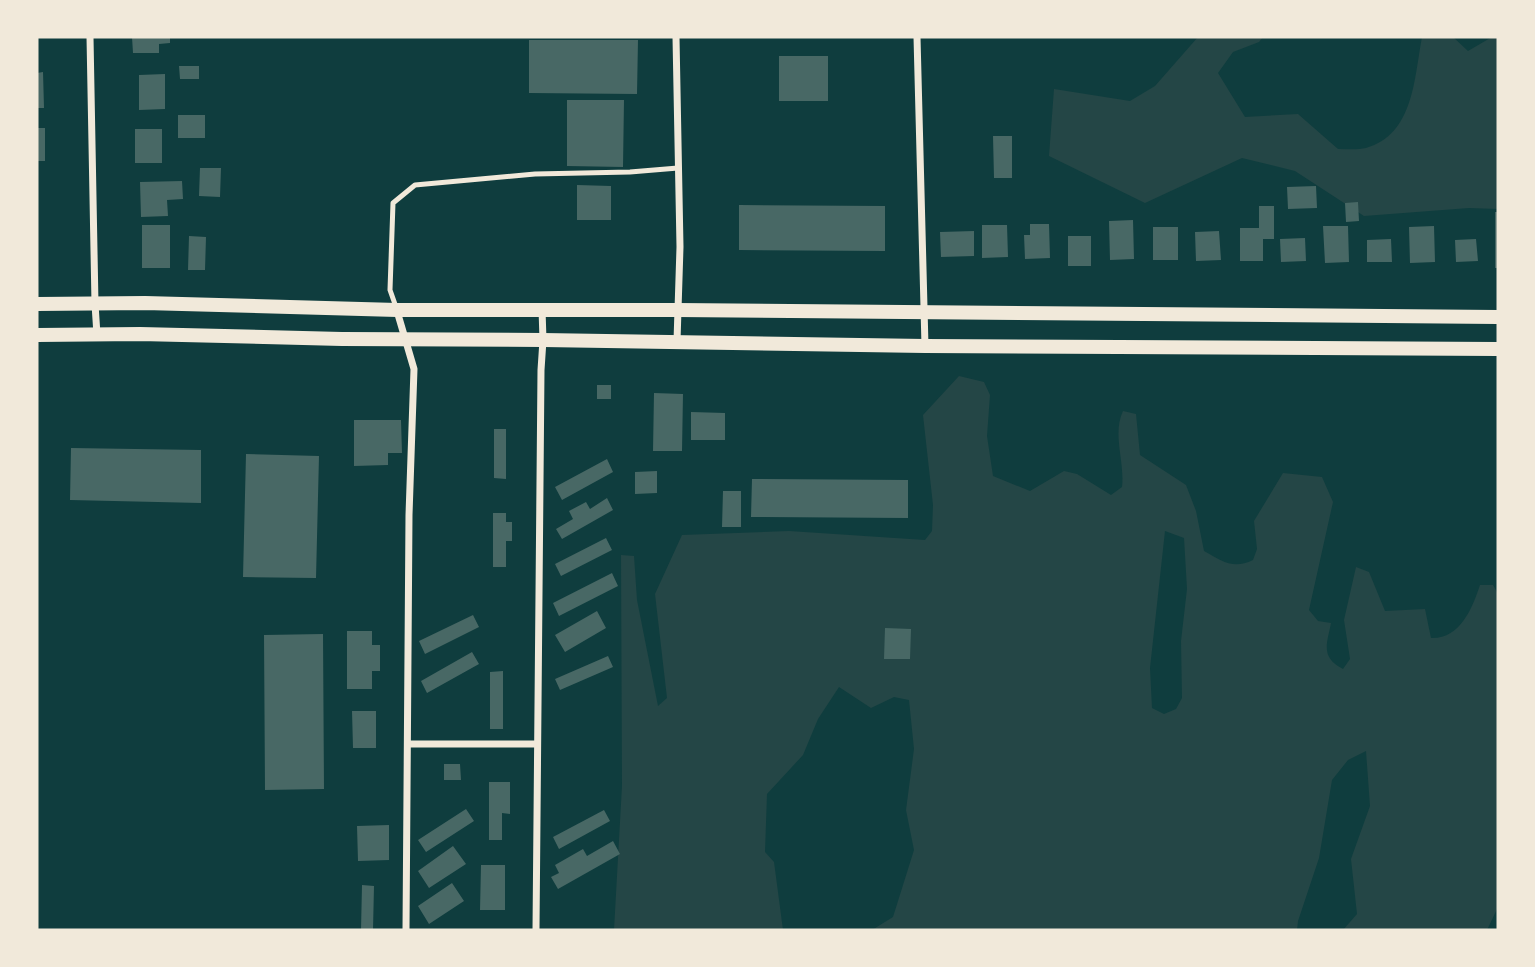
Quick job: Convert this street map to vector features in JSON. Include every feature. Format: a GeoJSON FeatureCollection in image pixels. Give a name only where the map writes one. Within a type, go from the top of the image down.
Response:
{"type":"FeatureCollection","features":[{"type":"Feature","properties":{"kind":"main road"},"geometry":{"type":"LineString","coordinates":[[37,303],[397,310],[1498,317]]}},
{"type":"Feature","properties":{"kind":"main road"},"geometry":{"type":"LineString","coordinates":[[37,334],[1498,349]]}},
{"type":"Feature","properties":{"kind":"street"},"geometry":{"type":"LineString","coordinates":[[90,37],[97,335]]}},
{"type":"Feature","properties":{"kind":"street"},"geometry":{"type":"LineString","coordinates":[[676,37],[680,247],[677,341]]}},
{"type":"Feature","properties":{"kind":"street"},"geometry":{"type":"LineString","coordinates":[[917,37],[925,345]]}},
{"type":"Feature","properties":{"kind":"street"},"geometry":{"type":"LineString","coordinates":[[536,930],[541,370],[544,340],[542,309]]}},
{"type":"Feature","properties":{"kind":"street"},"geometry":{"type":"LineString","coordinates":[[397,310],[414,369],[408,528],[406,930]]}},
{"type":"Feature","properties":{"kind":"street"},"geometry":{"type":"LineString","coordinates":[[409,744],[537,744]]}},
{"type":"Feature","properties":{"kind":"lane"},"geometry":{"type":"LineString","coordinates":[[397,310],[390,290],[393,203],[415,185],[535,174],[678,168]]}},
{"type":"Feature","properties":{"kind":"shaded area"},"geometry":{"type":"Polygon","coordinates":[[[1198,37],[1263,37],[1259,42],[1233,52],[1218,73],[1245,117],[1298,114],[1338,149],[1352,149],[1366,148],[1382,141],[1394,131],[1403,118],[1413,87],[1422,37],[1453,37],[1468,51],[1492,37],[1498,37],[1498,209],[1469,208],[1364,216],[1295,171],[1242,158],[1145,203],[1049,156],[1054,89],[1130,101],[1155,86],[1198,37]]]}},
{"type":"Feature","properties":{"kind":"shaded area"},"geometry":{"type":"Polygon","coordinates":[[[959,376],[984,382],[990,395],[987,436],[993,476],[1030,491],[1064,471],[1077,474],[1111,495],[1122,487],[1120,420],[1123,411],[1136,414],[1140,455],[1186,485],[1196,511],[1204,551],[1233,564],[1253,560],[1257,549],[1254,521],[1283,473],[1322,477],[1333,502],[1309,610],[1318,621],[1331,623],[1328,655],[1343,669],[1350,659],[1344,620],[1356,567],[1369,572],[1385,611],[1425,609],[1431,638],[1450,634],[1469,613],[1480,585],[1493,585],[1498,594],[1498,907],[1487,930],[1343,930],[1357,914],[1351,859],[1370,806],[1366,751],[1348,760],[1332,780],[1319,858],[1297,930],[872,930],[893,917],[914,850],[906,810],[914,749],[909,700],[894,697],[871,708],[839,687],[818,719],[803,755],[767,794],[765,852],[774,862],[783,930],[614,930],[622,786],[621,555],[634,556],[637,600],[658,706],[667,698],[655,594],[682,535],[789,531],[925,540],[932,531],[933,505],[923,415],[959,376]],[[1165,531],[1150,668],[1152,708],[1164,714],[1176,709],[1182,698],[1181,641],[1187,589],[1184,538],[1165,531]]]}},
{"type":"Feature","properties":{"kind":"building"},"geometry":{"type":"Polygon","coordinates":[[[132,37],[170,37],[170,43],[159,44],[159,53],[133,53],[132,37]]]}},
{"type":"Feature","properties":{"kind":"building"},"geometry":{"type":"Polygon","coordinates":[[[529,40],[638,40],[637,94],[529,93],[529,40]]]}},
{"type":"Feature","properties":{"kind":"building"},"geometry":{"type":"Polygon","coordinates":[[[779,56],[828,56],[828,101],[779,101],[779,56]]]}},
{"type":"Feature","properties":{"kind":"building"},"geometry":{"type":"Polygon","coordinates":[[[179,66],[199,66],[199,79],[180,79],[179,66]]]}},
{"type":"Feature","properties":{"kind":"building"},"geometry":{"type":"Polygon","coordinates":[[[43,72],[44,108],[37,108],[37,73],[43,72]]]}},
{"type":"Feature","properties":{"kind":"building"},"geometry":{"type":"Polygon","coordinates":[[[165,74],[165,109],[139,110],[139,75],[165,74]]]}},
{"type":"Feature","properties":{"kind":"building"},"geometry":{"type":"Polygon","coordinates":[[[567,100],[624,100],[623,167],[567,166],[567,100]]]}},
{"type":"Feature","properties":{"kind":"building"},"geometry":{"type":"Polygon","coordinates":[[[178,115],[205,115],[205,138],[178,138],[178,115]]]}},
{"type":"Feature","properties":{"kind":"building"},"geometry":{"type":"Polygon","coordinates":[[[37,128],[45,128],[45,161],[37,161],[37,128]]]}},
{"type":"Feature","properties":{"kind":"building"},"geometry":{"type":"Polygon","coordinates":[[[135,129],[162,129],[162,163],[135,163],[135,129]]]}},
{"type":"Feature","properties":{"kind":"building"},"geometry":{"type":"Polygon","coordinates":[[[993,136],[1012,136],[1012,178],[994,178],[993,136]]]}},
{"type":"Feature","properties":{"kind":"building"},"geometry":{"type":"Polygon","coordinates":[[[200,168],[221,168],[220,197],[199,196],[200,168]]]}},
{"type":"Feature","properties":{"kind":"building"},"geometry":{"type":"Polygon","coordinates":[[[182,181],[183,199],[167,200],[168,216],[141,217],[140,182],[182,181]]]}},
{"type":"Feature","properties":{"kind":"building"},"geometry":{"type":"Polygon","coordinates":[[[577,185],[611,186],[611,220],[577,220],[577,185]]]}},
{"type":"Feature","properties":{"kind":"building"},"geometry":{"type":"Polygon","coordinates":[[[1316,186],[1317,208],[1288,209],[1287,187],[1316,186]]]}},
{"type":"Feature","properties":{"kind":"building"},"geometry":{"type":"Polygon","coordinates":[[[1358,202],[1359,221],[1346,222],[1345,203],[1358,202]]]}},
{"type":"Feature","properties":{"kind":"building"},"geometry":{"type":"Polygon","coordinates":[[[739,205],[885,206],[885,251],[739,250],[739,205]]]}},
{"type":"Feature","properties":{"kind":"building"},"geometry":{"type":"Polygon","coordinates":[[[1259,206],[1274,206],[1274,239],[1263,239],[1263,261],[1240,261],[1240,228],[1259,228],[1259,206]]]}},
{"type":"Feature","properties":{"kind":"building"},"geometry":{"type":"Polygon","coordinates":[[[1495,212],[1498,212],[1498,268],[1495,268],[1495,212]]]}},
{"type":"Feature","properties":{"kind":"building"},"geometry":{"type":"Polygon","coordinates":[[[1133,220],[1134,259],[1110,260],[1109,221],[1133,220]]]}},
{"type":"Feature","properties":{"kind":"building"},"geometry":{"type":"Polygon","coordinates":[[[1030,224],[1049,224],[1050,258],[1025,259],[1024,235],[1030,235],[1030,224]]]}},
{"type":"Feature","properties":{"kind":"building"},"geometry":{"type":"Polygon","coordinates":[[[142,225],[170,225],[170,268],[142,268],[142,225]]]}},
{"type":"Feature","properties":{"kind":"building"},"geometry":{"type":"Polygon","coordinates":[[[982,225],[1007,225],[1008,257],[982,258],[982,225]]]}},
{"type":"Feature","properties":{"kind":"building"},"geometry":{"type":"Polygon","coordinates":[[[1323,226],[1348,226],[1349,262],[1325,263],[1323,226]]]}},
{"type":"Feature","properties":{"kind":"building"},"geometry":{"type":"Polygon","coordinates":[[[1434,226],[1435,262],[1410,263],[1409,227],[1434,226]]]}},
{"type":"Feature","properties":{"kind":"building"},"geometry":{"type":"Polygon","coordinates":[[[1153,227],[1178,227],[1178,260],[1153,260],[1153,227]]]}},
{"type":"Feature","properties":{"kind":"building"},"geometry":{"type":"Polygon","coordinates":[[[974,231],[974,256],[941,257],[940,232],[974,231]]]}},
{"type":"Feature","properties":{"kind":"building"},"geometry":{"type":"Polygon","coordinates":[[[1219,231],[1221,260],[1196,261],[1195,232],[1219,231]]]}},
{"type":"Feature","properties":{"kind":"building"},"geometry":{"type":"Polygon","coordinates":[[[189,236],[206,237],[205,270],[188,270],[189,236]]]}},
{"type":"Feature","properties":{"kind":"building"},"geometry":{"type":"Polygon","coordinates":[[[1068,236],[1091,236],[1091,266],[1068,266],[1068,236]]]}},
{"type":"Feature","properties":{"kind":"building"},"geometry":{"type":"Polygon","coordinates":[[[1305,238],[1306,261],[1281,262],[1280,239],[1305,238]]]}},
{"type":"Feature","properties":{"kind":"building"},"geometry":{"type":"Polygon","coordinates":[[[1391,239],[1392,262],[1367,262],[1367,240],[1391,239]]]}},
{"type":"Feature","properties":{"kind":"building"},"geometry":{"type":"Polygon","coordinates":[[[1476,239],[1478,261],[1456,262],[1455,240],[1476,239]]]}},
{"type":"Feature","properties":{"kind":"building"},"geometry":{"type":"Polygon","coordinates":[[[597,385],[611,385],[611,399],[597,399],[597,385]]]}},
{"type":"Feature","properties":{"kind":"building"},"geometry":{"type":"Polygon","coordinates":[[[654,393],[683,394],[682,451],[653,451],[654,393]]]}},
{"type":"Feature","properties":{"kind":"building"},"geometry":{"type":"Polygon","coordinates":[[[691,412],[725,413],[725,440],[691,440],[691,412]]]}},
{"type":"Feature","properties":{"kind":"building"},"geometry":{"type":"Polygon","coordinates":[[[354,420],[401,420],[402,453],[388,453],[388,465],[354,466],[354,420]]]}},
{"type":"Feature","properties":{"kind":"building"},"geometry":{"type":"Polygon","coordinates":[[[494,429],[506,429],[506,479],[494,478],[494,429]]]}},
{"type":"Feature","properties":{"kind":"building"},"geometry":{"type":"Polygon","coordinates":[[[71,448],[201,450],[201,503],[70,500],[71,448]]]}},
{"type":"Feature","properties":{"kind":"building"},"geometry":{"type":"Polygon","coordinates":[[[246,454],[319,456],[316,578],[243,577],[246,454]]]}},
{"type":"Feature","properties":{"kind":"building"},"geometry":{"type":"Polygon","coordinates":[[[607,459],[613,472],[562,500],[555,487],[607,459]]]}},
{"type":"Feature","properties":{"kind":"building"},"geometry":{"type":"Polygon","coordinates":[[[657,471],[657,493],[635,494],[635,472],[657,471]]]}},
{"type":"Feature","properties":{"kind":"building"},"geometry":{"type":"Polygon","coordinates":[[[752,479],[908,480],[908,518],[751,517],[752,479]]]}},
{"type":"Feature","properties":{"kind":"building"},"geometry":{"type":"Polygon","coordinates":[[[723,491],[741,491],[741,527],[722,527],[723,491]]]}},
{"type":"Feature","properties":{"kind":"building"},"geometry":{"type":"Polygon","coordinates":[[[607,498],[613,510],[562,539],[556,529],[573,519],[569,511],[586,502],[590,509],[607,498]]]}},
{"type":"Feature","properties":{"kind":"building"},"geometry":{"type":"Polygon","coordinates":[[[493,513],[506,513],[506,522],[512,522],[512,541],[506,541],[506,567],[493,567],[493,513]]]}},
{"type":"Feature","properties":{"kind":"building"},"geometry":{"type":"Polygon","coordinates":[[[606,538],[612,550],[561,576],[555,564],[606,538]]]}},
{"type":"Feature","properties":{"kind":"building"},"geometry":{"type":"Polygon","coordinates":[[[612,573],[618,586],[559,616],[553,603],[612,573]]]}},
{"type":"Feature","properties":{"kind":"building"},"geometry":{"type":"Polygon","coordinates":[[[597,611],[606,628],[565,652],[555,635],[597,611]]]}},
{"type":"Feature","properties":{"kind":"building"},"geometry":{"type":"Polygon","coordinates":[[[473,615],[479,627],[425,654],[419,641],[473,615]]]}},
{"type":"Feature","properties":{"kind":"building"},"geometry":{"type":"Polygon","coordinates":[[[885,628],[911,629],[910,659],[884,659],[885,628]]]}},
{"type":"Feature","properties":{"kind":"building"},"geometry":{"type":"Polygon","coordinates":[[[347,631],[372,631],[372,645],[380,645],[380,671],[372,671],[372,689],[347,689],[347,631]]]}},
{"type":"Feature","properties":{"kind":"building"},"geometry":{"type":"Polygon","coordinates":[[[323,634],[324,789],[265,790],[264,635],[323,634]]]}},
{"type":"Feature","properties":{"kind":"building"},"geometry":{"type":"Polygon","coordinates":[[[472,652],[479,664],[427,693],[421,681],[472,652]]]}},
{"type":"Feature","properties":{"kind":"building"},"geometry":{"type":"Polygon","coordinates":[[[608,656],[613,667],[560,690],[555,679],[608,656]]]}},
{"type":"Feature","properties":{"kind":"building"},"geometry":{"type":"Polygon","coordinates":[[[503,671],[503,729],[490,729],[490,672],[503,671]]]}},
{"type":"Feature","properties":{"kind":"building"},"geometry":{"type":"Polygon","coordinates":[[[352,711],[376,711],[376,748],[353,748],[352,711]]]}},
{"type":"Feature","properties":{"kind":"building"},"geometry":{"type":"Polygon","coordinates":[[[444,764],[460,764],[461,780],[444,780],[444,764]]]}},
{"type":"Feature","properties":{"kind":"building"},"geometry":{"type":"Polygon","coordinates":[[[489,782],[510,782],[510,814],[502,813],[502,840],[489,840],[489,782]]]}},
{"type":"Feature","properties":{"kind":"building"},"geometry":{"type":"Polygon","coordinates":[[[466,809],[474,821],[426,852],[418,840],[466,809]]]}},
{"type":"Feature","properties":{"kind":"building"},"geometry":{"type":"Polygon","coordinates":[[[604,810],[610,821],[559,849],[553,837],[604,810]]]}},
{"type":"Feature","properties":{"kind":"building"},"geometry":{"type":"Polygon","coordinates":[[[389,825],[389,860],[358,861],[357,826],[389,825]]]}},
{"type":"Feature","properties":{"kind":"building"},"geometry":{"type":"Polygon","coordinates":[[[613,841],[620,854],[558,889],[551,877],[559,873],[555,865],[583,849],[587,856],[613,841]]]}},
{"type":"Feature","properties":{"kind":"building"},"geometry":{"type":"Polygon","coordinates":[[[453,846],[466,864],[429,888],[418,871],[453,846]]]}},
{"type":"Feature","properties":{"kind":"building"},"geometry":{"type":"Polygon","coordinates":[[[481,865],[505,865],[505,910],[480,910],[481,865]]]}},
{"type":"Feature","properties":{"kind":"building"},"geometry":{"type":"Polygon","coordinates":[[[452,883],[464,901],[429,924],[418,906],[452,883]]]}},
{"type":"Feature","properties":{"kind":"building"},"geometry":{"type":"Polygon","coordinates":[[[362,885],[374,886],[373,930],[361,930],[362,885]]]}}]}
